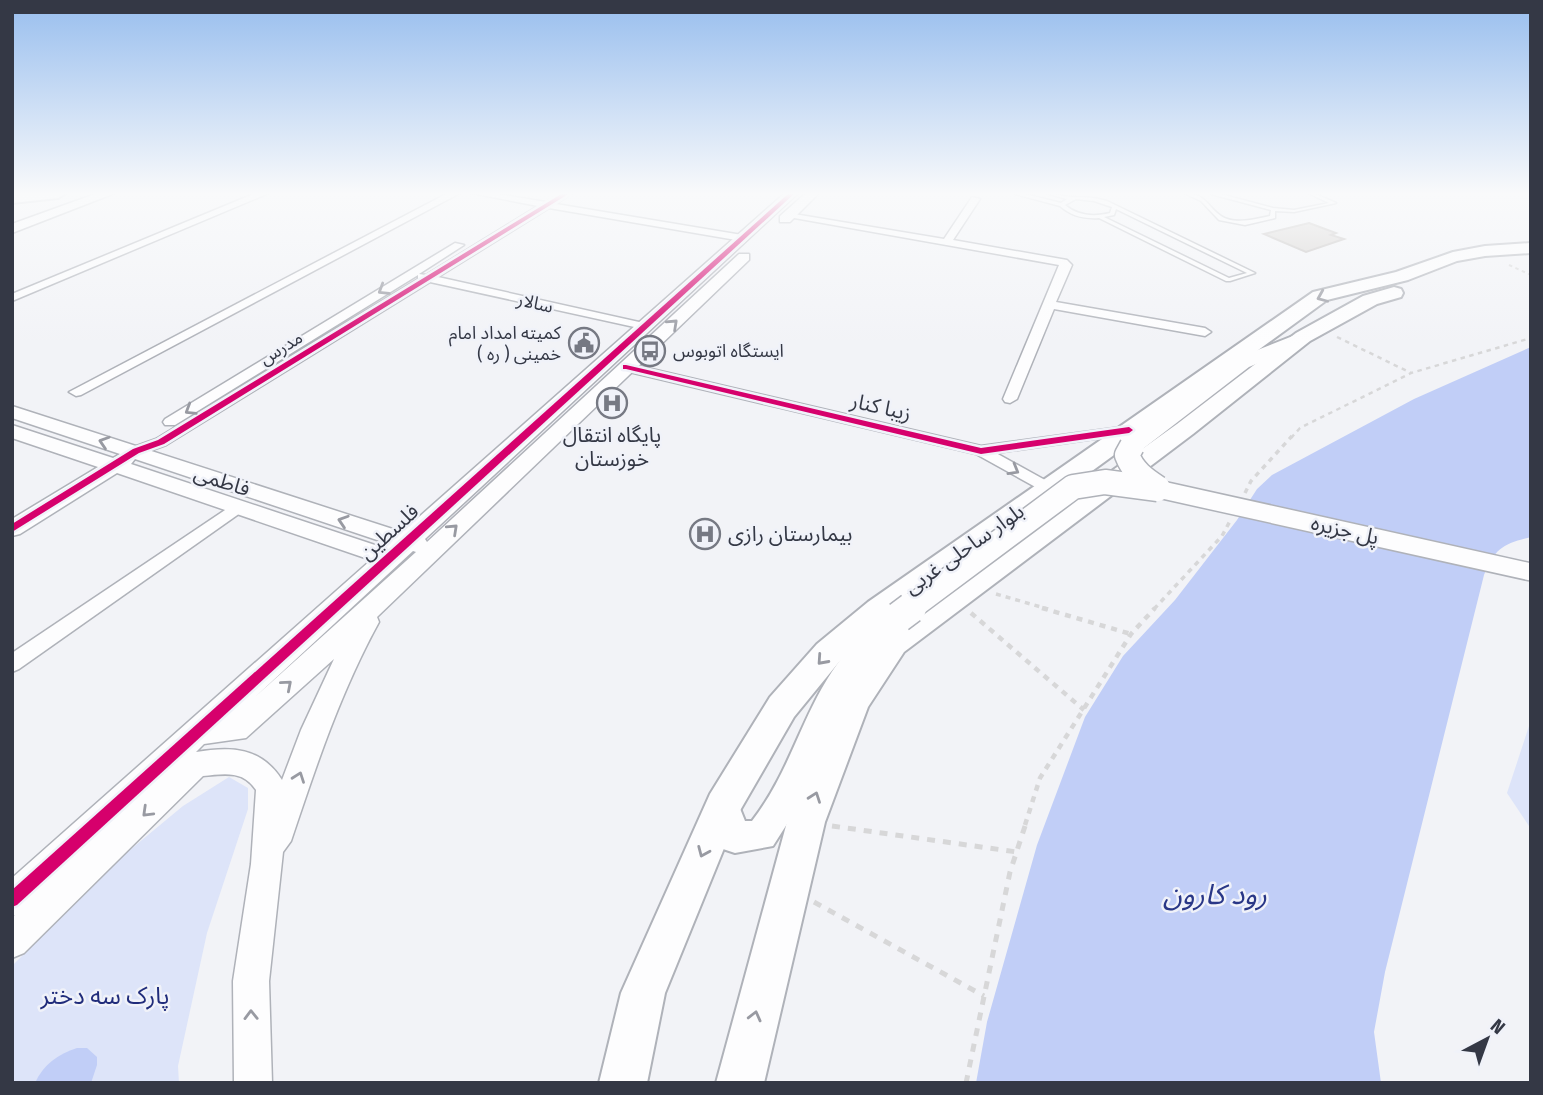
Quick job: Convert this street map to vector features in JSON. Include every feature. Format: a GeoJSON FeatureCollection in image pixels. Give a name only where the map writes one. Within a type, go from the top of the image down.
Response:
{"type":"FeatureCollection","features":[{"type":"Feature","properties":{"kind":"main road","name":"بلوار ساحلی غربی"},"geometry":{"type":"LineString","coordinates":[[623,1083],[643,993],[723,806],[782,707],[828,653],[879,610],[1320,296],[1402,276],[1453,257],[1525,263]]}},
{"type":"Feature","properties":{"kind":"main road","name":"بلوار ساحلی غربی"},"geometry":{"type":"LineString","coordinates":[[740,1083],[806,822],[854,701],[896,630],[980,589],[1310,332],[1370,300],[1473,271],[1525,263]]}},
{"type":"Feature","properties":{"kind":"main road"},"geometry":{"type":"LineString","coordinates":[[1158,488],[1141,478],[1130,467],[1127,455],[1132,446],[1242,363],[1310,332]]}},
{"type":"Feature","properties":{"kind":"main road"},"geometry":{"type":"LineString","coordinates":[[723,806],[735,838],[761,835],[776,817],[832,693],[862,650],[896,630],[1073,487],[1087,482],[1104,481],[1158,488]]}},
{"type":"Feature","properties":{"kind":"main road"},"geometry":{"type":"LineString","coordinates":[[792,778],[838,736]]}},
{"type":"Feature","properties":{"kind":"street"},"geometry":{"type":"LineString","coordinates":[[12,298],[141,244]]}},
{"type":"Feature","properties":{"kind":"street"},"geometry":{"type":"LineString","coordinates":[[75,392],[357,244]]}},
{"type":"Feature","properties":{"kind":"street","name":"مدرس"},"geometry":{"type":"LineString","coordinates":[[136,451],[146,437],[460,244]]}},
{"type":"Feature","properties":{"kind":"street","name":"مدرس"},"geometry":{"type":"LineString","coordinates":[[12,529],[136,451],[162,442],[478,244]]}},
{"type":"Feature","properties":{"kind":"street","name":"فلسطین"},"geometry":{"type":"LineString","coordinates":[[12,900],[735,244]]}},
{"type":"Feature","properties":{"kind":"street","name":"فلسطین"},"geometry":{"type":"LineString","coordinates":[[195,733],[236,730],[316,660],[758,244]]}},
{"type":"Feature","properties":{"kind":"street"},"geometry":{"type":"LineString","coordinates":[[959,244],[1063,262],[1066,265],[1010,399]]}},
{"type":"Feature","properties":{"kind":"street","name":"سالار"},"geometry":{"type":"LineString","coordinates":[[408,275],[644,327]]}},
{"type":"Feature","properties":{"kind":"street"},"geometry":{"type":"LineString","coordinates":[[1050,305],[1205,332]]}},
{"type":"Feature","properties":{"kind":"street","name":"زیبا کنار"},"geometry":{"type":"LineString","coordinates":[[626,367],[981,451],[1129,430]]}},
{"type":"Feature","properties":{"kind":"street","name":"فاطمی"},"geometry":{"type":"LineString","coordinates":[[12,412],[431,550]]}},
{"type":"Feature","properties":{"kind":"street","name":"فاطمی"},"geometry":{"type":"LineString","coordinates":[[12,431],[390,558]]}},
{"type":"Feature","properties":{"kind":"street"},"geometry":{"type":"LineString","coordinates":[[981,451],[1048,489]]}},
{"type":"Feature","properties":{"kind":"street","name":"پل جزیره"},"geometry":{"type":"LineString","coordinates":[[1158,488],[1531,572]]}},
{"type":"Feature","properties":{"kind":"street"},"geometry":{"type":"LineString","coordinates":[[12,664],[237,507]]}},
{"type":"Feature","properties":{"kind":"street"},"geometry":{"type":"LineString","coordinates":[[267,864],[316,730],[356,638],[389,589]]}},
{"type":"Feature","properties":{"kind":"street"},"geometry":{"type":"LineString","coordinates":[[130,792],[159,777],[197,764],[235,760],[261,773],[271,788],[267,864],[251,981],[248,1072]]}},
{"type":"Feature","properties":{"kind":"street"},"geometry":{"type":"LineString","coordinates":[[12,941],[197,764]]}},
{"type":"Feature","properties":{"kind":"lane"},"geometry":{"type":"LineString","coordinates":[[1154,244],[1228,280],[1252,273],[1191,244]]}},
{"type":"Feature","properties":{"kind":"path"},"geometry":{"type":"LineString","coordinates":[[1310,332],[1410,373]]}},
{"type":"Feature","properties":{"kind":"path"},"geometry":{"type":"LineString","coordinates":[[1240,503],[1251,481],[1300,428],[1410,373],[1531,338]]}},
{"type":"Feature","properties":{"kind":"path"},"geometry":{"type":"LineString","coordinates":[[966,1083],[1017,852],[1040,778],[1132,634],[1222,536],[1234,514]]}},
{"type":"Feature","properties":{"kind":"path"},"geometry":{"type":"LineString","coordinates":[[1084,710],[966,609],[980,589],[1132,634]]}},
{"type":"Feature","properties":{"kind":"path"},"geometry":{"type":"LineString","coordinates":[[806,822],[1017,852]]}},
{"type":"Feature","properties":{"kind":"path"},"geometry":{"type":"LineString","coordinates":[[788,888],[984,996]]}},
{"type":"Feature","properties":{"kind":"green space"},"geometry":{"type":"Polygon","coordinates":[[[1531,720],[1531,829],[1507,793],[1531,720]]]}},
{"type":"Feature","properties":{"kind":"green space","name":"پارک سه دختر"},"geometry":{"type":"Polygon","coordinates":[[[229,777],[248,788],[248,809],[207,933],[178,1066],[179,1083],[12,1083],[12,966],[113,864],[183,806],[229,777]]]}},
{"type":"Feature","properties":{"kind":"water","name":"رود کارون"},"geometry":{"type":"Polygon","coordinates":[[[1531,347],[1531,537],[1501,548],[1484,575],[1385,972],[1374,1032],[1381,1083],[976,1083],[987,1022],[1037,845],[1085,717],[1123,656],[1175,600],[1237,520],[1257,489],[1272,475],[1414,399],[1531,347]]]}},
{"type":"Feature","properties":{"kind":"water"},"geometry":{"type":"Polygon","coordinates":[[[77,1048],[87,1048],[97,1057],[91,1083],[35,1083],[52,1061],[77,1048]]]}},
{"type":"Feature","properties":{"kind":"building"},"geometry":{"type":"Polygon","coordinates":[[[1288,244],[1329,244],[1306,252],[1288,244]]]}},
{"type":"Feature","properties":{"kind":"cycle path"},"geometry":{"type":"LineString","coordinates":[[12,529],[136,451],[161,442],[484,244]]}},
{"type":"Feature","properties":{"kind":"cycle path"},"geometry":{"type":"LineString","coordinates":[[12,900],[736,244]]}},
{"type":"Feature","properties":{"kind":"cycle path"},"geometry":{"type":"LineString","coordinates":[[626,367],[981,451],[1129,430]]}},
{"type":"Feature","properties":{"kind":"place","name":"کمیته امداد امام خمینی ( ره )"},"geometry":{"type":"Point","coordinates":[584,343]}},
{"type":"Feature","properties":{"kind":"place","name":"ایستگاه اتوبوس"},"geometry":{"type":"Point","coordinates":[650,351]}},
{"type":"Feature","properties":{"kind":"place","name":"پایگاه انتقال خوزستان"},"geometry":{"type":"Point","coordinates":[612,403]}},
{"type":"Feature","properties":{"kind":"place","name":"بیمارستان رازی"},"geometry":{"type":"Point","coordinates":[705,534]}}]}
